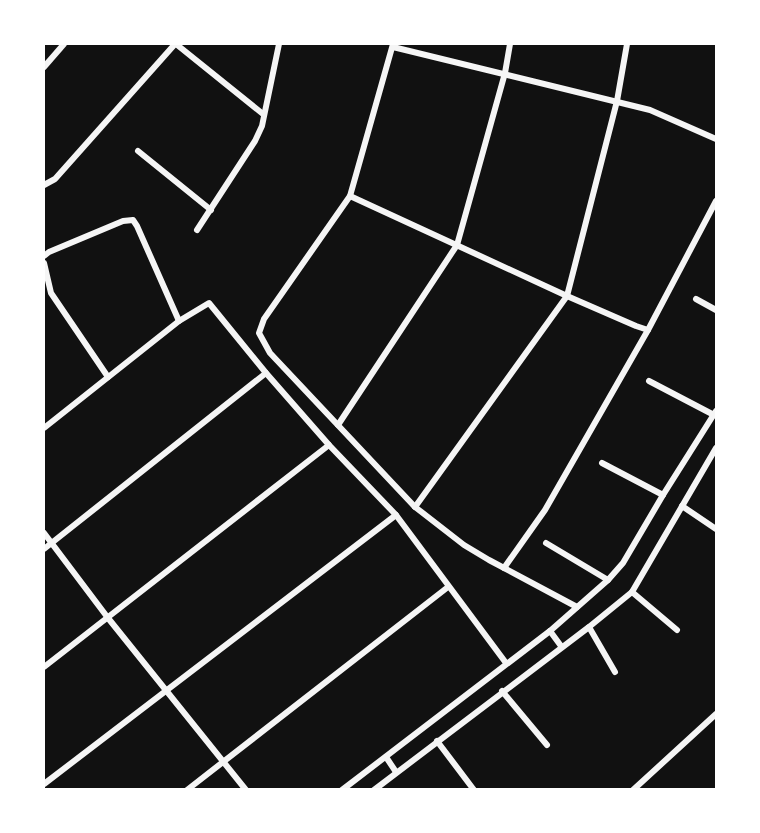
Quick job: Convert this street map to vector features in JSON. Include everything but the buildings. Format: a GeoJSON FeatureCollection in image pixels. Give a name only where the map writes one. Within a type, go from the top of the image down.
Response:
{"type":"FeatureCollection","features":[{"type":"Feature","properties":{"kind":"street"},"geometry":{"type":"LineString","coordinates":[[44,67],[64,44]]}},
{"type":"Feature","properties":{"kind":"street"},"geometry":{"type":"LineString","coordinates":[[44,185],[55,179],[176,44],[263,114]]}},
{"type":"Feature","properties":{"kind":"street"},"geometry":{"type":"LineString","coordinates":[[197,230],[255,141],[261,126],[279,44]]}},
{"type":"Feature","properties":{"kind":"street"},"geometry":{"type":"LineString","coordinates":[[338,425],[457,245],[506,73],[510,44]]}},
{"type":"Feature","properties":{"kind":"street"},"geometry":{"type":"LineString","coordinates":[[415,507],[567,296],[617,101],[627,44]]}},
{"type":"Feature","properties":{"kind":"street"},"geometry":{"type":"LineString","coordinates":[[577,607],[464,545],[415,507],[270,352],[260,333],[264,319],[350,196],[393,45],[650,110],[717,139]]}},
{"type":"Feature","properties":{"kind":"street"},"geometry":{"type":"LineString","coordinates":[[138,151],[211,210]]}},
{"type":"Feature","properties":{"kind":"street"},"geometry":{"type":"LineString","coordinates":[[350,196],[567,296],[648,330]]}},
{"type":"Feature","properties":{"kind":"street"},"geometry":{"type":"LineString","coordinates":[[504,568],[545,510],[648,330],[717,201]]}},
{"type":"Feature","properties":{"kind":"street"},"geometry":{"type":"LineString","coordinates":[[44,256],[123,221],[133,220],[179,321]]}},
{"type":"Feature","properties":{"kind":"street"},"geometry":{"type":"LineString","coordinates":[[44,263],[51,293],[108,377]]}},
{"type":"Feature","properties":{"kind":"street"},"geometry":{"type":"LineString","coordinates":[[44,297],[51,293]]}},
{"type":"Feature","properties":{"kind":"street"},"geometry":{"type":"LineString","coordinates":[[696,299],[717,310]]}},
{"type":"Feature","properties":{"kind":"street"},"geometry":{"type":"LineString","coordinates":[[44,428],[179,321],[209,303],[329,445],[396,515],[506,663]]}},
{"type":"Feature","properties":{"kind":"street"},"geometry":{"type":"LineString","coordinates":[[44,549],[266,373]]}},
{"type":"Feature","properties":{"kind":"street"},"geometry":{"type":"LineString","coordinates":[[342,789],[550,631],[608,580],[623,563],[715,413],[649,381]]}},
{"type":"Feature","properties":{"kind":"street"},"geometry":{"type":"LineString","coordinates":[[44,667],[329,445]]}},
{"type":"Feature","properties":{"kind":"street"},"geometry":{"type":"LineString","coordinates":[[374,789],[632,592],[717,448]]}},
{"type":"Feature","properties":{"kind":"street"},"geometry":{"type":"LineString","coordinates":[[602,463],[663,495]]}},
{"type":"Feature","properties":{"kind":"street"},"geometry":{"type":"LineString","coordinates":[[682,506],[717,529]]}},
{"type":"Feature","properties":{"kind":"street"},"geometry":{"type":"LineString","coordinates":[[44,784],[396,515]]}},
{"type":"Feature","properties":{"kind":"street"},"geometry":{"type":"LineString","coordinates":[[44,532],[108,618],[246,789]]}},
{"type":"Feature","properties":{"kind":"street"},"geometry":{"type":"LineString","coordinates":[[546,543],[608,580]]}},
{"type":"Feature","properties":{"kind":"street"},"geometry":{"type":"LineString","coordinates":[[187,789],[448,587]]}},
{"type":"Feature","properties":{"kind":"street"},"geometry":{"type":"LineString","coordinates":[[632,592],[677,630]]}},
{"type":"Feature","properties":{"kind":"street"},"geometry":{"type":"LineString","coordinates":[[589,627],[615,672]]}},
{"type":"Feature","properties":{"kind":"street"},"geometry":{"type":"LineString","coordinates":[[550,631],[561,646]]}},
{"type":"Feature","properties":{"kind":"street"},"geometry":{"type":"LineString","coordinates":[[502,691],[547,745]]}},
{"type":"Feature","properties":{"kind":"street"},"geometry":{"type":"LineString","coordinates":[[633,789],[717,714]]}},
{"type":"Feature","properties":{"kind":"street"},"geometry":{"type":"LineString","coordinates":[[437,741],[474,789]]}},
{"type":"Feature","properties":{"kind":"street"},"geometry":{"type":"LineString","coordinates":[[386,757],[396,772]]}}]}
